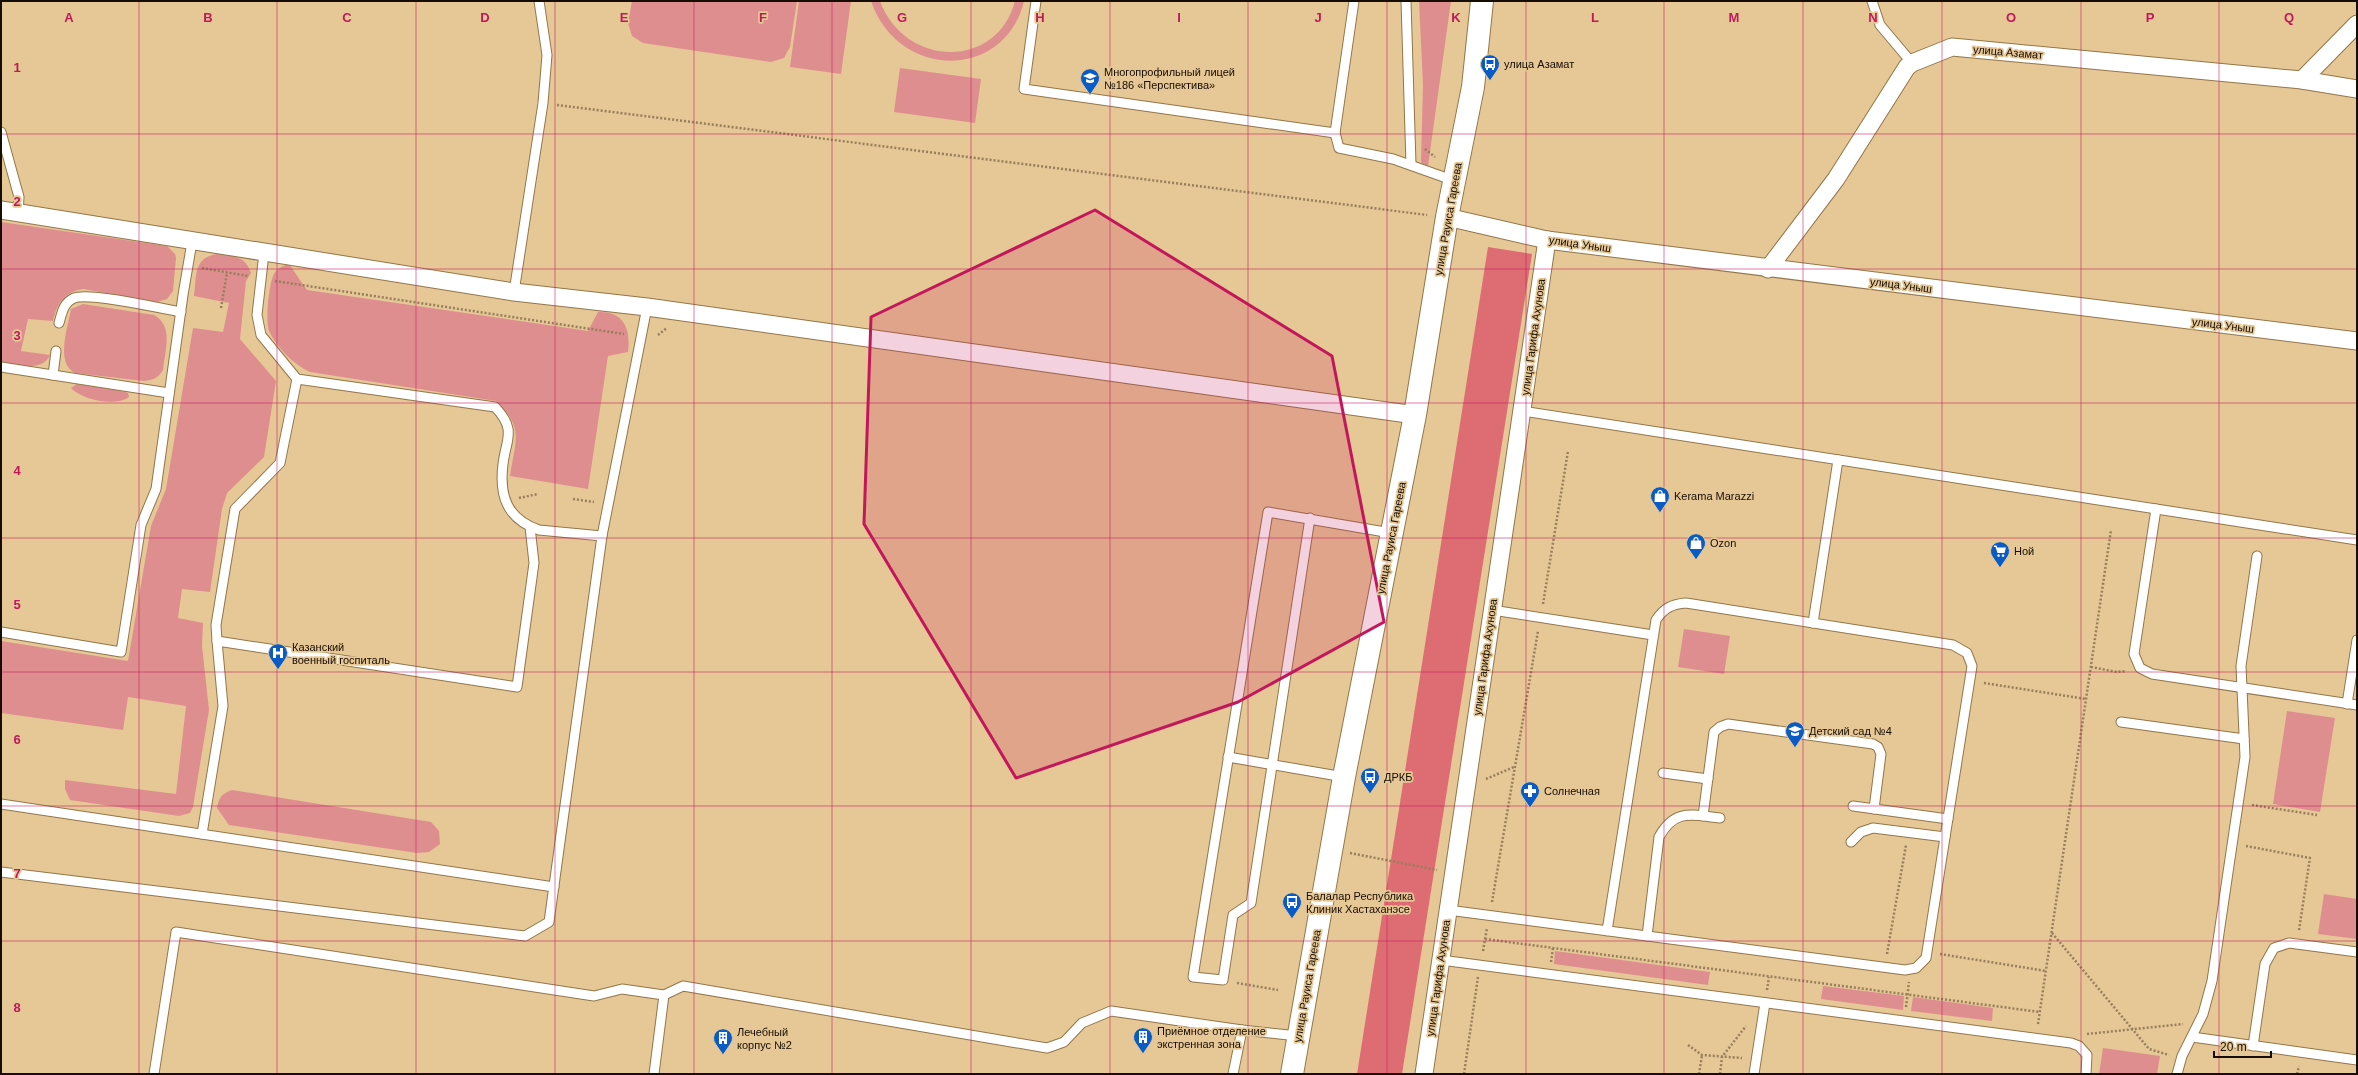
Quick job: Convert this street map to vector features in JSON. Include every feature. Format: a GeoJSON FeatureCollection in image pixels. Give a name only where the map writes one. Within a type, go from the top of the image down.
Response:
{"type":"FeatureCollection","features":[{"type":"Feature","properties":{"kind":"street","name":"улица Рауиса Гареева"},"geometry":{"type":"LineString","coordinates":[[1292,1074],[1344,777],[1415,415],[1447,217],[1473,87],[1482,1]]}},
{"type":"Feature","properties":{"kind":"street"},"geometry":{"type":"LineString","coordinates":[[2302,80],[2357,24]]}},
{"type":"Feature","properties":{"kind":"street","name":"улица Азамат"},"geometry":{"type":"LineString","coordinates":[[1912,63],[1952,47],[2302,80],[2357,89]]}},
{"type":"Feature","properties":{"kind":"street"},"geometry":{"type":"LineString","coordinates":[[1768,269],[1836,179],[1912,63]]}},
{"type":"Feature","properties":{"kind":"street"},"geometry":{"type":"LineString","coordinates":[[1,210],[192,242],[514,292],[647,307],[1415,415]]}},
{"type":"Feature","properties":{"kind":"street","name":"улица Уныш"},"geometry":{"type":"LineString","coordinates":[[1447,217],[1547,240],[1768,269],[2357,341]]}},
{"type":"Feature","properties":{"kind":"street","name":"улица Гарифа Ахунова"},"geometry":{"type":"LineString","coordinates":[[1424,1074],[1547,240]]}},
{"type":"Feature","properties":{"kind":"lane"},"geometry":{"type":"LineString","coordinates":[[514,292],[543,103],[547,55],[539,1]]}},
{"type":"Feature","properties":{"kind":"lane"},"geometry":{"type":"LineString","coordinates":[[1036,1],[1024,89],[1335,133]]}},
{"type":"Feature","properties":{"kind":"lane"},"geometry":{"type":"LineString","coordinates":[[1354,1],[1335,133],[1339,148],[1411,165],[1455,181]]}},
{"type":"Feature","properties":{"kind":"lane"},"geometry":{"type":"LineString","coordinates":[[1406,1],[1411,165]]}},
{"type":"Feature","properties":{"kind":"lane"},"geometry":{"type":"LineString","coordinates":[[1872,1],[1880,25],[1912,63]]}},
{"type":"Feature","properties":{"kind":"lane"},"geometry":{"type":"LineString","coordinates":[[1,132],[19,197],[18,214]]}},
{"type":"Feature","properties":{"kind":"lane"},"geometry":{"type":"LineString","coordinates":[[1,632],[121,652],[142,525],[156,490],[187,266],[192,242]]}},
{"type":"Feature","properties":{"kind":"lane"},"geometry":{"type":"LineString","coordinates":[[264,253],[257,315],[261,335],[297,379],[495,407],[503,416],[509,432],[502,482],[506,501],[511,514],[530,527],[538,530],[602,536]]}},
{"type":"Feature","properties":{"kind":"lane"},"geometry":{"type":"LineString","coordinates":[[59,323],[65,305],[74,298],[82,297],[96,296],[181,312]]}},
{"type":"Feature","properties":{"kind":"lane"},"geometry":{"type":"LineString","coordinates":[[1,872],[525,936],[549,922],[602,536],[647,307]]}},
{"type":"Feature","properties":{"kind":"lane"},"geometry":{"type":"LineString","coordinates":[[53,375],[56,351]]}},
{"type":"Feature","properties":{"kind":"lane"},"geometry":{"type":"LineString","coordinates":[[1,367],[170,393]]}},
{"type":"Feature","properties":{"kind":"lane"},"geometry":{"type":"LineString","coordinates":[[202,834],[222,706],[216,625],[235,510],[280,463],[297,379]]}},
{"type":"Feature","properties":{"kind":"lane"},"geometry":{"type":"LineString","coordinates":[[1522,411],[2357,540]]}},
{"type":"Feature","properties":{"kind":"lane"},"geometry":{"type":"LineString","coordinates":[[1813,623],[1838,460]]}},
{"type":"Feature","properties":{"kind":"lane"},"geometry":{"type":"LineString","coordinates":[[2156,509],[2134,654],[2140,668],[2152,674],[2357,705]]}},
{"type":"Feature","properties":{"kind":"lane"},"geometry":{"type":"LineString","coordinates":[[1310,518],[1271,763],[1251,903],[1233,915],[1223,980],[1193,977],[1268,512],[1310,518],[1391,533]]}},
{"type":"Feature","properties":{"kind":"lane"},"geometry":{"type":"LineString","coordinates":[[217,641],[517,687],[534,563],[530,527]]}},
{"type":"Feature","properties":{"kind":"lane"},"geometry":{"type":"LineString","coordinates":[[2177,1074],[2182,1056],[2200,1023],[2212,981],[2245,757],[2242,659],[2257,556]]}},
{"type":"Feature","properties":{"kind":"lane"},"geometry":{"type":"LineString","coordinates":[[1449,902],[1490,916],[1606,931],[1646,936],[1885,967],[1911,970],[1923,962],[1927,952],[1972,666],[1967,653],[1957,646],[1686,603],[1675,604],[1661,612],[1656,620],[1653,635],[1606,931]]}},
{"type":"Feature","properties":{"kind":"lane"},"geometry":{"type":"LineString","coordinates":[[1492,610],[1653,635]]}},
{"type":"Feature","properties":{"kind":"lane"},"geometry":{"type":"LineString","coordinates":[[2347,704],[2357,640]]}},
{"type":"Feature","properties":{"kind":"lane"},"geometry":{"type":"LineString","coordinates":[[2121,722],[2244,739]]}},
{"type":"Feature","properties":{"kind":"lane"},"geometry":{"type":"LineString","coordinates":[[1703,816],[1714,732],[1724,725],[1873,744],[1878,747],[1881,754],[1874,809]]}},
{"type":"Feature","properties":{"kind":"lane"},"geometry":{"type":"LineString","coordinates":[[1228,757],[1271,763],[1344,777]]}},
{"type":"Feature","properties":{"kind":"lane"},"geometry":{"type":"LineString","coordinates":[[1663,773],[1708,779]]}},
{"type":"Feature","properties":{"kind":"lane"},"geometry":{"type":"LineString","coordinates":[[1,804],[554,887]]}},
{"type":"Feature","properties":{"kind":"lane"},"geometry":{"type":"LineString","coordinates":[[1853,806],[1948,819]]}},
{"type":"Feature","properties":{"kind":"lane"},"geometry":{"type":"LineString","coordinates":[[1646,936],[1659,837],[1664,827],[1678,816],[1686,814],[1720,818]]}},
{"type":"Feature","properties":{"kind":"lane"},"geometry":{"type":"LineString","coordinates":[[1851,842],[1858,834],[1869,828],[1945,837]]}},
{"type":"Feature","properties":{"kind":"lane"},"geometry":{"type":"LineString","coordinates":[[154,1074],[176,932],[594,996],[622,989],[664,995],[683,986],[1047,1048],[1064,1042],[1082,1023],[1111,1011],[1242,1030],[1298,1036]]}},
{"type":"Feature","properties":{"kind":"lane"},"geometry":{"type":"LineString","coordinates":[[2253,1046],[2266,958],[2274,948],[2281,944],[2297,944],[2357,952]]}},
{"type":"Feature","properties":{"kind":"lane"},"geometry":{"type":"LineString","coordinates":[[1441,960],[2036,1038],[2079,1046],[2087,1055],[2086,1074]]}},
{"type":"Feature","properties":{"kind":"lane"},"geometry":{"type":"LineString","coordinates":[[654,1074],[664,995]]}},
{"type":"Feature","properties":{"kind":"lane"},"geometry":{"type":"LineString","coordinates":[[1754,1074],[1765,1002]]}},
{"type":"Feature","properties":{"kind":"lane"},"geometry":{"type":"LineString","coordinates":[[1233,1074],[1242,1030]]}},
{"type":"Feature","properties":{"kind":"lane"},"geometry":{"type":"LineString","coordinates":[[2192,1037],[2357,1060]]}},
{"type":"Feature","properties":{"kind":"path"},"geometry":{"type":"LineString","coordinates":[[543,103],[1447,217]]}},
{"type":"Feature","properties":{"kind":"path"},"geometry":{"type":"LineString","coordinates":[[187,266],[261,279],[624,334]]}},
{"type":"Feature","properties":{"kind":"path"},"geometry":{"type":"LineString","coordinates":[[221,308],[227,273]]}},
{"type":"Feature","properties":{"kind":"path"},"geometry":{"type":"LineString","coordinates":[[1464,1074],[1480,965],[1490,916],[1568,451]]}},
{"type":"Feature","properties":{"kind":"path"},"geometry":{"type":"LineString","coordinates":[[506,501],[538,494]]}},
{"type":"Feature","properties":{"kind":"path"},"geometry":{"type":"LineString","coordinates":[[573,499],[608,505]]}},
{"type":"Feature","properties":{"kind":"path"},"geometry":{"type":"LineString","coordinates":[[2036,1038],[2111,530]]}},
{"type":"Feature","properties":{"kind":"path"},"geometry":{"type":"LineString","coordinates":[[2091,667],[2117,672],[2140,668]]}},
{"type":"Feature","properties":{"kind":"path"},"geometry":{"type":"LineString","coordinates":[[1969,681],[2086,699]]}},
{"type":"Feature","properties":{"kind":"path"},"geometry":{"type":"LineString","coordinates":[[1466,788],[1515,767]]}},
{"type":"Feature","properties":{"kind":"path"},"geometry":{"type":"LineString","coordinates":[[2238,802],[2317,815]]}},
{"type":"Feature","properties":{"kind":"path"},"geometry":{"type":"LineString","coordinates":[[1885,967],[1908,832]]}},
{"type":"Feature","properties":{"kind":"path"},"geometry":{"type":"LineString","coordinates":[[2232,843],[2307,855],[2310,858],[2297,944]]}},
{"type":"Feature","properties":{"kind":"path"},"geometry":{"type":"LineString","coordinates":[[1332,850],[1438,870],[1436,892],[1449,902]]}},
{"type":"Feature","properties":{"kind":"path"},"geometry":{"type":"LineString","coordinates":[[2052,932],[2151,1051],[2182,1056]]}},
{"type":"Feature","properties":{"kind":"path"},"geometry":{"type":"LineString","coordinates":[[1485,940],[2040,1012]]}},
{"type":"Feature","properties":{"kind":"path"},"geometry":{"type":"LineString","coordinates":[[1927,952],[2046,971]]}},
{"type":"Feature","properties":{"kind":"path"},"geometry":{"type":"LineString","coordinates":[[1904,1020],[1911,970]]}},
{"type":"Feature","properties":{"kind":"path"},"geometry":{"type":"LineString","coordinates":[[1223,980],[1278,990]]}},
{"type":"Feature","properties":{"kind":"path"},"geometry":{"type":"LineString","coordinates":[[1720,1074],[1722,1057],[1765,1002]]}},
{"type":"Feature","properties":{"kind":"path"},"geometry":{"type":"LineString","coordinates":[[2081,1035],[2200,1023]]}},
{"type":"Feature","properties":{"kind":"path"},"geometry":{"type":"LineString","coordinates":[[1688,1044],[1702,1055],[1756,1060]]}},
{"type":"Feature","properties":{"kind":"path"},"geometry":{"type":"LineString","coordinates":[[1699,1074],[1702,1055]]}},
{"type":"Feature","properties":{"kind":"highlighted area"},"geometry":{"type":"Polygon","coordinates":[[[1095,210],[1332,356],[1384,622],[1238,702],[1016,778],[864,524],[871,317],[1095,210]]]}},
{"type":"Feature","properties":{"kind":"shaded area"},"geometry":{"type":"Polygon","coordinates":[[[632,1],[797,1],[790,47],[784,58],[771,62],[643,43],[632,36],[628,23],[632,1]]]}},
{"type":"Feature","properties":{"kind":"shaded area"},"geometry":{"type":"Polygon","coordinates":[[[799,1],[851,1],[841,74],[790,67],[799,1]]]}},
{"type":"Feature","properties":{"kind":"shaded area"},"geometry":{"type":"Polygon","coordinates":[[[871,1],[880,1],[892,23],[909,39],[929,49],[950,52],[971,49],[990,40],[1005,24],[1015,1],[1024,1],[1013,27],[996,46],[974,57],[950,61],[926,57],[904,46],[885,27],[871,1]]]}},
{"type":"Feature","properties":{"kind":"shaded area"},"geometry":{"type":"Polygon","coordinates":[[[1419,1],[1451,1],[1428,166],[1422,164],[1421,161],[1423,85],[1419,1]]]}},
{"type":"Feature","properties":{"kind":"shaded area"},"geometry":{"type":"Polygon","coordinates":[[[900,68],[981,79],[975,123],[894,112],[900,68]]]}},
{"type":"Feature","properties":{"kind":"shaded area"},"geometry":{"type":"Polygon","coordinates":[[[1,222],[167,246],[175,254],[176,258],[173,291],[167,299],[157,302],[83,289],[77,290],[63,299],[57,309],[53,321],[28,319],[21,351],[50,355],[46,361],[35,366],[1,362],[1,222]]]}},
{"type":"Feature","properties":{"kind":"shaded area"},"geometry":{"type":"Polygon","coordinates":[[[1488,247],[1532,254],[1402,1074],[1357,1074],[1488,247]]]}},
{"type":"Feature","properties":{"kind":"shaded area"},"geometry":{"type":"Polygon","coordinates":[[[217,254],[238,258],[249,267],[251,273],[246,281],[240,339],[276,381],[264,457],[227,493],[222,509],[210,592],[182,589],[178,618],[203,623],[202,646],[209,710],[193,807],[190,813],[179,816],[70,800],[65,789],[65,780],[176,794],[186,706],[128,697],[123,730],[1,713],[1,641],[128,661],[151,526],[166,489],[193,328],[223,332],[229,303],[194,296],[196,275],[200,264],[209,256],[217,254]]]}},
{"type":"Feature","properties":{"kind":"shaded area"},"geometry":{"type":"Polygon","coordinates":[[[289,264],[307,290],[588,331],[598,312],[607,312],[620,318],[627,329],[629,344],[628,352],[608,356],[588,489],[510,476],[516,435],[511,419],[496,401],[310,372],[298,365],[286,355],[276,343],[269,331],[267,320],[272,279],[277,270],[282,266],[289,264]]]}},
{"type":"Feature","properties":{"kind":"shaded area"},"geometry":{"type":"Polygon","coordinates":[[[83,304],[154,315],[160,320],[164,326],[167,340],[163,370],[159,375],[153,379],[144,381],[75,373],[69,368],[64,353],[64,344],[71,309],[83,304]]]}},
{"type":"Feature","properties":{"kind":"shaded area"},"geometry":{"type":"Polygon","coordinates":[[[77,384],[122,391],[128,393],[129,397],[116,402],[90,399],[71,388],[77,384]]]}},
{"type":"Feature","properties":{"kind":"shaded area"},"geometry":{"type":"Polygon","coordinates":[[[1684,629],[1730,636],[1724,674],[1678,667],[1684,629]]]}},
{"type":"Feature","properties":{"kind":"shaded area"},"geometry":{"type":"Polygon","coordinates":[[[2287,711],[2335,718],[2320,812],[2273,804],[2287,711]]]}},
{"type":"Feature","properties":{"kind":"shaded area"},"geometry":{"type":"Polygon","coordinates":[[[232,790],[431,822],[439,831],[440,844],[429,852],[417,853],[229,825],[217,808],[221,797],[225,793],[232,790]]]}},
{"type":"Feature","properties":{"kind":"shaded area"},"geometry":{"type":"Polygon","coordinates":[[[2324,894],[2357,899],[2357,939],[2318,934],[2324,894]]]}},
{"type":"Feature","properties":{"kind":"shaded area"},"geometry":{"type":"Polygon","coordinates":[[[1555,951],[1710,972],[1708,985],[1554,964],[1555,951]]]}},
{"type":"Feature","properties":{"kind":"shaded area"},"geometry":{"type":"Polygon","coordinates":[[[1823,986],[1904,996],[1903,1010],[1821,999],[1823,986]]]}},
{"type":"Feature","properties":{"kind":"shaded area"},"geometry":{"type":"Polygon","coordinates":[[[1913,997],[1993,1008],[1992,1021],[1911,1011],[1913,997]]]}},
{"type":"Feature","properties":{"kind":"shaded area"},"geometry":{"type":"Polygon","coordinates":[[[2103,1048],[2160,1056],[2157,1074],[2099,1074],[2103,1048]]]}},
{"type":"Feature","properties":{"kind":"place","name":"улица Азамат"},"geometry":{"type":"Point","coordinates":[1490,81]}},
{"type":"Feature","properties":{"kind":"place","name":"Многопрофильный лицей №186 «Перспектива»"},"geometry":{"type":"Point","coordinates":[1090,95]}},
{"type":"Feature","properties":{"kind":"place","name":"Kerama Marazzi"},"geometry":{"type":"Point","coordinates":[1660,513]}},
{"type":"Feature","properties":{"kind":"place","name":"Ozon"},"geometry":{"type":"Point","coordinates":[1696,560]}},
{"type":"Feature","properties":{"kind":"place","name":"Ной"},"geometry":{"type":"Point","coordinates":[2000,568]}},
{"type":"Feature","properties":{"kind":"place","name":"Казанский военный госпиталь"},"geometry":{"type":"Point","coordinates":[278,670]}},
{"type":"Feature","properties":{"kind":"place","name":"Детский сад №4"},"geometry":{"type":"Point","coordinates":[1795,748]}},
{"type":"Feature","properties":{"kind":"place","name":"ДРКБ"},"geometry":{"type":"Point","coordinates":[1370,794]}},
{"type":"Feature","properties":{"kind":"place","name":"Солнечная"},"geometry":{"type":"Point","coordinates":[1530,808]}},
{"type":"Feature","properties":{"kind":"place","name":"Балалар Республика Клиник Хастаханэсе"},"geometry":{"type":"Point","coordinates":[1292,919]}},
{"type":"Feature","properties":{"kind":"place","name":"Приёмное отделение экстренная зона"},"geometry":{"type":"Point","coordinates":[1143,1054]}},
{"type":"Feature","properties":{"kind":"place","name":"Лечебный корпус №2"},"geometry":{"type":"Point","coordinates":[723,1055]}}]}
